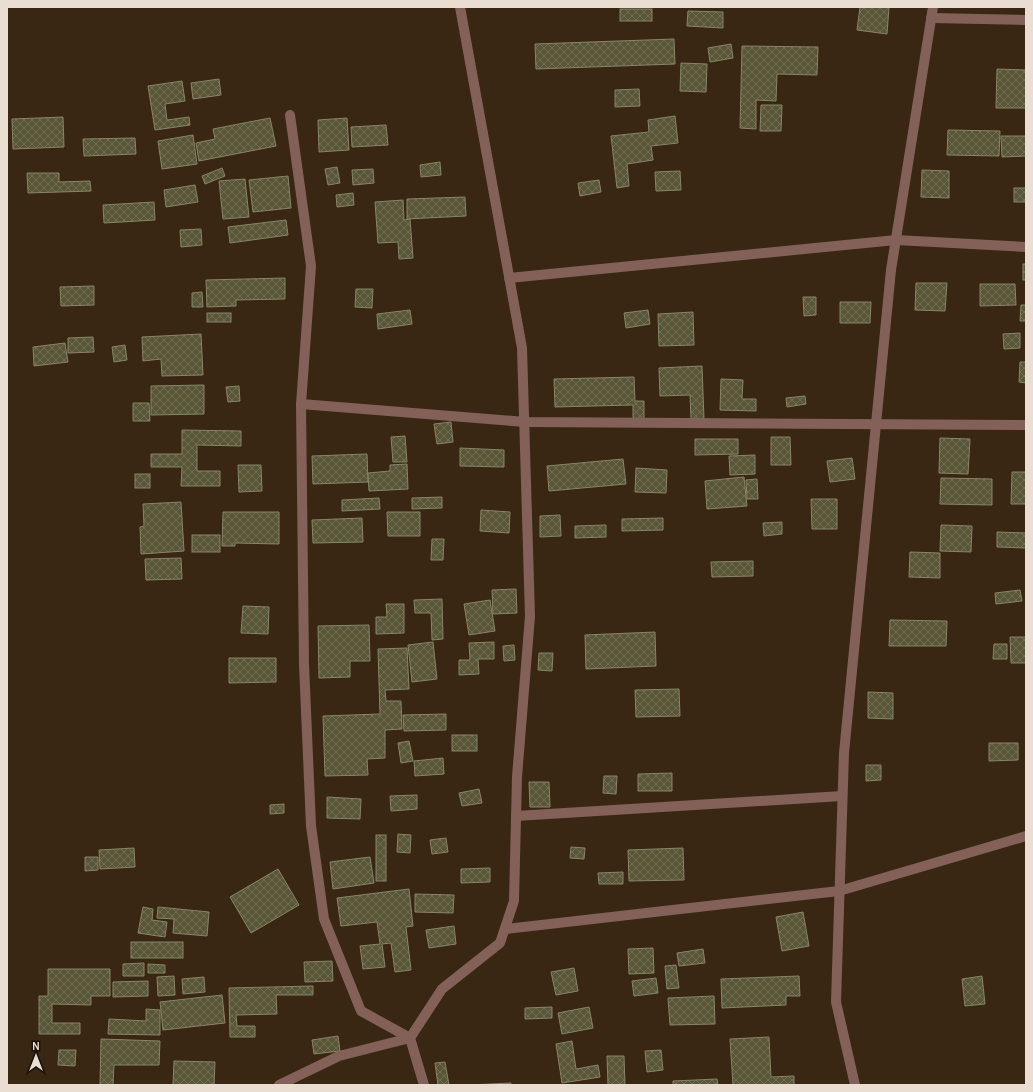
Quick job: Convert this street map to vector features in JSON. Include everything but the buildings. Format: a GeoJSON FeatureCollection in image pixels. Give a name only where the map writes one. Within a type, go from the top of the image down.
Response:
{"type":"FeatureCollection","features":[{"type":"Feature","properties":{"kind":"street"},"geometry":{"type":"LineString","coordinates":[[279,1085],[339,1056],[410,1038],[442,989],[500,943],[514,901],[517,777],[530,616],[522,348],[460,7]]}},
{"type":"Feature","properties":{"kind":"street"},"geometry":{"type":"LineString","coordinates":[[855,1085],[836,1002],[844,753],[891,270],[933,7]]}},
{"type":"Feature","properties":{"kind":"street"},"geometry":{"type":"LineString","coordinates":[[931,18],[1026,20]]}},
{"type":"Feature","properties":{"kind":"street"},"geometry":{"type":"LineString","coordinates":[[290,115],[311,266],[301,404],[304,664],[310,819],[324,919],[361,1011],[410,1038],[424,1085]]}},
{"type":"Feature","properties":{"kind":"street"},"geometry":{"type":"LineString","coordinates":[[509,278],[896,240],[1026,247]]}},
{"type":"Feature","properties":{"kind":"street"},"geometry":{"type":"LineString","coordinates":[[301,404],[524,422],[1026,425]]}},
{"type":"Feature","properties":{"kind":"street"},"geometry":{"type":"LineString","coordinates":[[516,816],[842,796]]}},
{"type":"Feature","properties":{"kind":"street"},"geometry":{"type":"LineString","coordinates":[[505,929],[839,890],[1026,836]]}}]}
